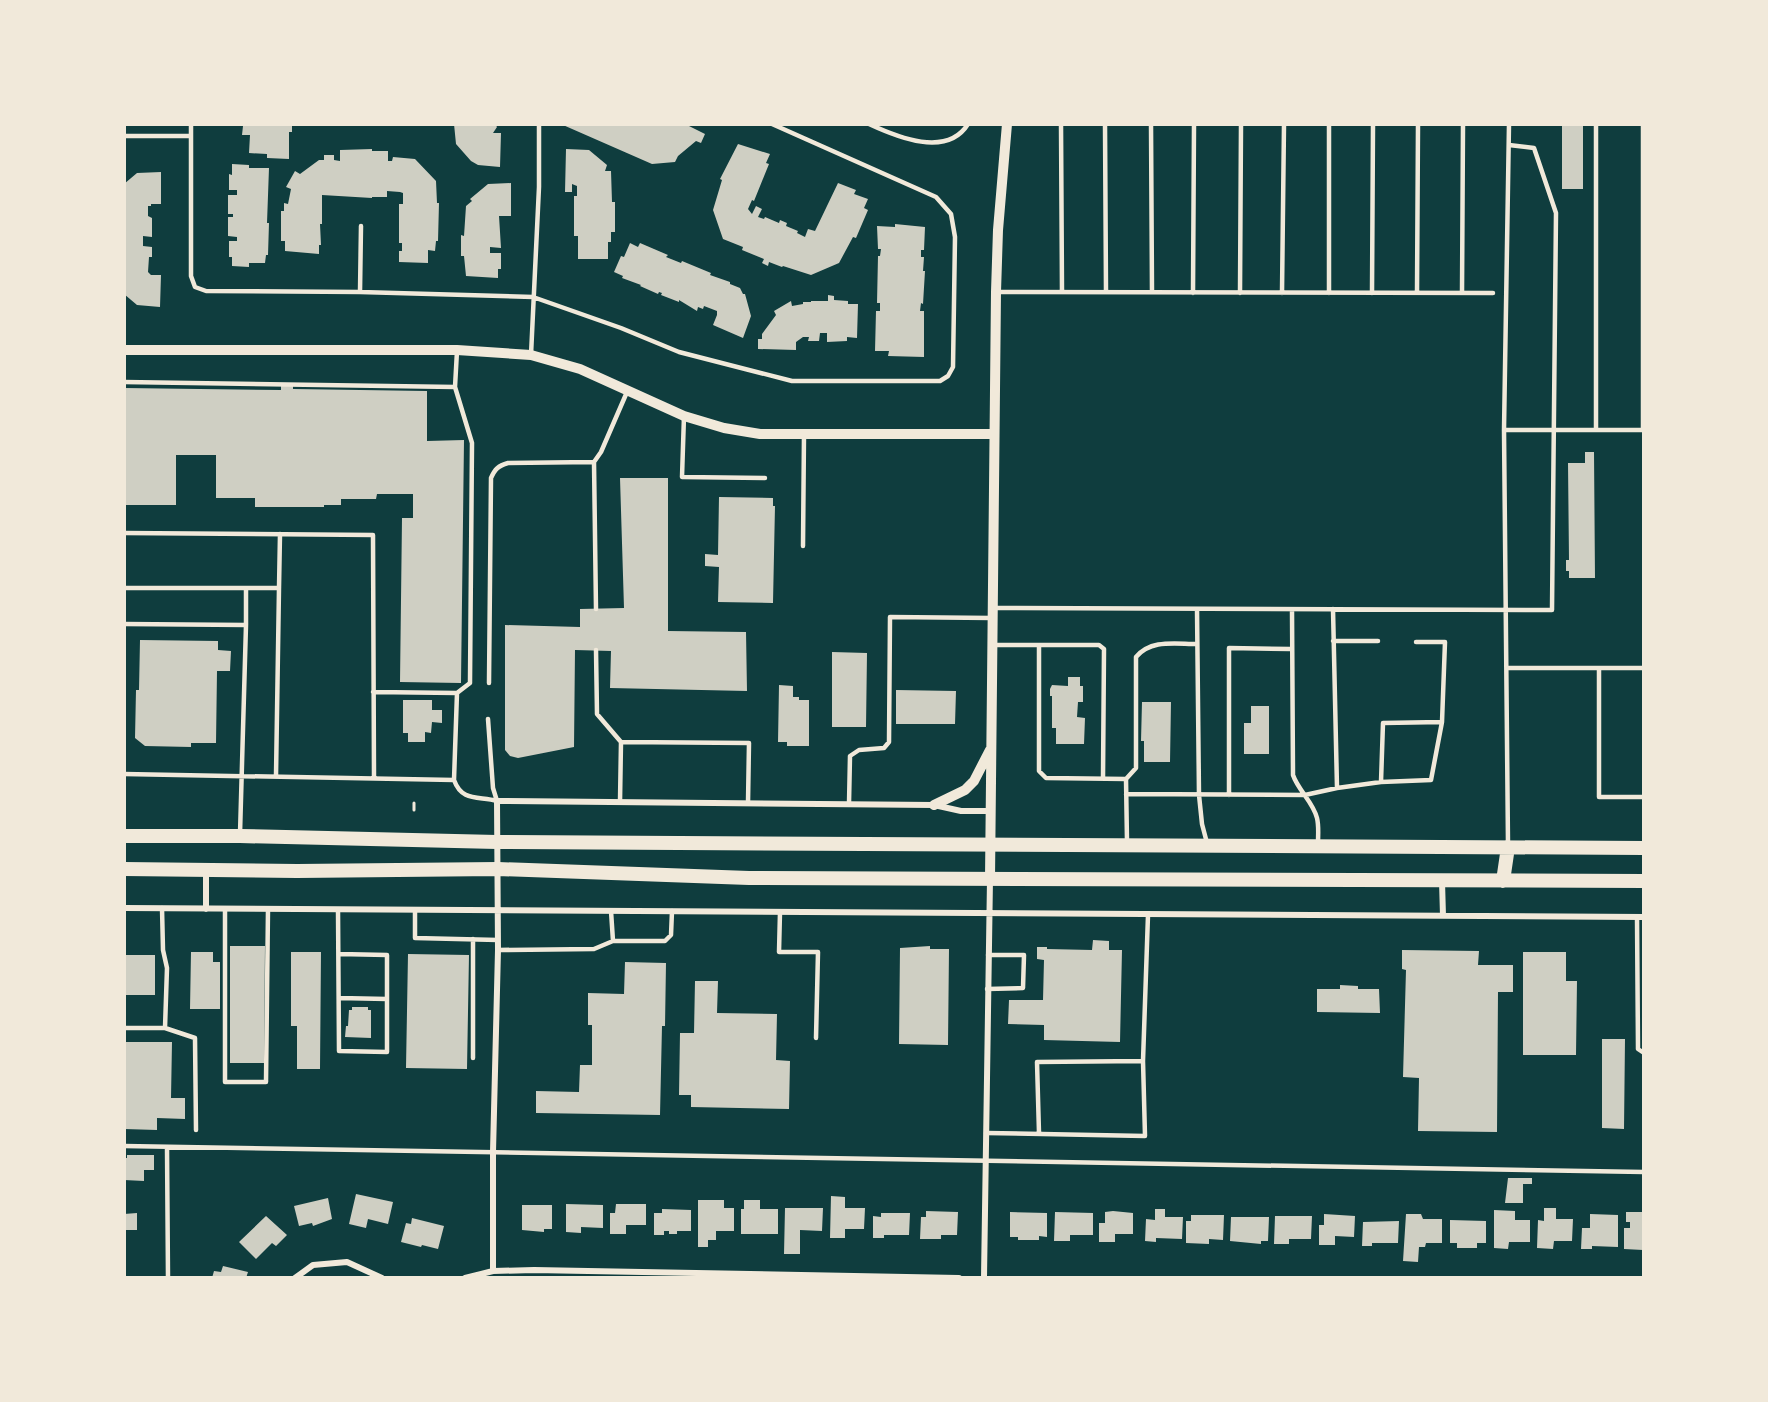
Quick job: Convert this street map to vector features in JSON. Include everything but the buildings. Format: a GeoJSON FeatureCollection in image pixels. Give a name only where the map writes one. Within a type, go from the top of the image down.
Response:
{"type":"FeatureCollection","features":[{"type":"Feature","properties":{"kind":"main road"},"geometry":{"type":"LineString","coordinates":[[124,836],[240,836],[497,842],[1644,848]]}},
{"type":"Feature","properties":{"kind":"main road"},"geometry":{"type":"LineString","coordinates":[[1503,881],[1508,847]]}},
{"type":"Feature","properties":{"kind":"main road"},"geometry":{"type":"LineString","coordinates":[[124,869],[206,871],[498,869],[726,877],[1644,881]]}},
{"type":"Feature","properties":{"kind":"street"},"geometry":{"type":"LineString","coordinates":[[984,1278],[988,912],[992,811],[993,434],[998,230],[1007,124]]}},
{"type":"Feature","properties":{"kind":"street"},"geometry":{"type":"LineString","coordinates":[[124,350],[457,350],[531,355],[580,369],[684,416],[723,428],[760,434],[993,434]]}},
{"type":"Feature","properties":{"kind":"street"},"geometry":{"type":"LineString","coordinates":[[934,805],[964,790],[974,781],[992,748]]}},
{"type":"Feature","properties":{"kind":"street"},"geometry":{"type":"LineString","coordinates":[[493,1271],[493,1152],[498,950],[497,801],[934,805],[961,811],[992,811]]}},
{"type":"Feature","properties":{"kind":"street"},"geometry":{"type":"LineString","coordinates":[[206,871],[206,909]]}},
{"type":"Feature","properties":{"kind":"street"},"geometry":{"type":"LineString","coordinates":[[1442,881],[1443,916]]}},
{"type":"Feature","properties":{"kind":"street"},"geometry":{"type":"LineString","coordinates":[[124,908],[1640,917]]}},
{"type":"Feature","properties":{"kind":"street"},"geometry":{"type":"LineString","coordinates":[[295,1278],[313,1265],[347,1262],[382,1278]]}},
{"type":"Feature","properties":{"kind":"street"},"geometry":{"type":"LineString","coordinates":[[465,1278],[493,1271],[534,1270],[959,1278]]}},
{"type":"Feature","properties":{"kind":"lane"},"geometry":{"type":"LineString","coordinates":[[191,124],[190,276],[195,287],[206,291],[360,292],[533,297],[621,328],[679,352],[792,381],[940,381],[948,376],[953,367],[955,237],[951,214],[936,197],[771,124]]}},
{"type":"Feature","properties":{"kind":"lane"},"geometry":{"type":"LineString","coordinates":[[531,355],[539,187],[539,124]]}},
{"type":"Feature","properties":{"kind":"lane"},"geometry":{"type":"LineString","coordinates":[[869,124],[903,139],[935,143],[963,134],[968,124]]}},
{"type":"Feature","properties":{"kind":"lane"},"geometry":{"type":"LineString","coordinates":[[1061,124],[1062,292]]}},
{"type":"Feature","properties":{"kind":"lane"},"geometry":{"type":"LineString","coordinates":[[1105,124],[1106,292]]}},
{"type":"Feature","properties":{"kind":"lane"},"geometry":{"type":"LineString","coordinates":[[1151,124],[1152,292]]}},
{"type":"Feature","properties":{"kind":"lane"},"geometry":{"type":"LineString","coordinates":[[1193,292],[1194,124]]}},
{"type":"Feature","properties":{"kind":"lane"},"geometry":{"type":"LineString","coordinates":[[1240,292],[1241,124]]}},
{"type":"Feature","properties":{"kind":"lane"},"geometry":{"type":"LineString","coordinates":[[1282,292],[1284,124]]}},
{"type":"Feature","properties":{"kind":"lane"},"geometry":{"type":"LineString","coordinates":[[1329,124],[1329,292]]}},
{"type":"Feature","properties":{"kind":"lane"},"geometry":{"type":"LineString","coordinates":[[1372,293],[1373,124]]}},
{"type":"Feature","properties":{"kind":"lane"},"geometry":{"type":"LineString","coordinates":[[1417,293],[1418,124]]}},
{"type":"Feature","properties":{"kind":"lane"},"geometry":{"type":"LineString","coordinates":[[1462,293],[1463,124]]}},
{"type":"Feature","properties":{"kind":"lane"},"geometry":{"type":"LineString","coordinates":[[1508,847],[1504,430],[1509,124]]}},
{"type":"Feature","properties":{"kind":"lane"},"geometry":{"type":"LineString","coordinates":[[1596,124],[1596,430]]}},
{"type":"Feature","properties":{"kind":"lane"},"geometry":{"type":"LineString","coordinates":[[1504,430],[1643,430],[1643,124]]}},
{"type":"Feature","properties":{"kind":"lane"},"geometry":{"type":"LineString","coordinates":[[124,136],[191,136]]}},
{"type":"Feature","properties":{"kind":"lane"},"geometry":{"type":"LineString","coordinates":[[849,804],[850,756],[859,750],[884,748],[889,742],[890,617],[1197,609],[1552,610],[1556,213],[1534,148],[1509,145]]}},
{"type":"Feature","properties":{"kind":"lane"},"geometry":{"type":"LineString","coordinates":[[360,292],[361,226]]}},
{"type":"Feature","properties":{"kind":"lane"},"geometry":{"type":"LineString","coordinates":[[996,292],[1493,292]]}},
{"type":"Feature","properties":{"kind":"lane"},"geometry":{"type":"LineString","coordinates":[[373,692],[457,693],[470,682],[472,443],[455,387],[457,350]]}},
{"type":"Feature","properties":{"kind":"lane"},"geometry":{"type":"LineString","coordinates":[[124,382],[455,387]]}},
{"type":"Feature","properties":{"kind":"lane"},"geometry":{"type":"LineString","coordinates":[[596,609],[594,462],[601,452],[628,390]]}},
{"type":"Feature","properties":{"kind":"lane"},"geometry":{"type":"LineString","coordinates":[[684,416],[682,477],[765,478]]}},
{"type":"Feature","properties":{"kind":"lane"},"geometry":{"type":"LineString","coordinates":[[803,546],[804,434]]}},
{"type":"Feature","properties":{"kind":"lane"},"geometry":{"type":"LineString","coordinates":[[489,683],[491,478],[494,470],[508,463],[594,462]]}},
{"type":"Feature","properties":{"kind":"lane"},"geometry":{"type":"LineString","coordinates":[[124,533],[373,535],[374,778]]}},
{"type":"Feature","properties":{"kind":"lane"},"geometry":{"type":"LineString","coordinates":[[276,776],[280,534]]}},
{"type":"Feature","properties":{"kind":"lane"},"geometry":{"type":"LineString","coordinates":[[124,588],[279,588]]}},
{"type":"Feature","properties":{"kind":"lane"},"geometry":{"type":"LineString","coordinates":[[240,836],[246,588]]}},
{"type":"Feature","properties":{"kind":"lane"},"geometry":{"type":"LineString","coordinates":[[1197,609],[1199,795],[1202,824],[1208,845]]}},
{"type":"Feature","properties":{"kind":"lane"},"geometry":{"type":"LineString","coordinates":[[1334,609],[1337,788]]}},
{"type":"Feature","properties":{"kind":"lane"},"geometry":{"type":"LineString","coordinates":[[1292,610],[1293,775],[1318,820],[1318,846]]}},
{"type":"Feature","properties":{"kind":"lane"},"geometry":{"type":"LineString","coordinates":[[124,624],[246,625]]}},
{"type":"Feature","properties":{"kind":"lane"},"geometry":{"type":"LineString","coordinates":[[1333,641],[1378,641]]}},
{"type":"Feature","properties":{"kind":"lane"},"geometry":{"type":"LineString","coordinates":[[1126,794],[1305,795],[1381,782],[1431,780],[1442,722],[1445,642],[1416,642]]}},
{"type":"Feature","properties":{"kind":"lane"},"geometry":{"type":"LineString","coordinates":[[1127,844],[1126,779],[1136,768],[1136,657],[1143,649],[1153,644],[1197,644]]}},
{"type":"Feature","properties":{"kind":"lane"},"geometry":{"type":"LineString","coordinates":[[992,645],[1099,645],[1104,649],[1103,778]]}},
{"type":"Feature","properties":{"kind":"lane"},"geometry":{"type":"LineString","coordinates":[[1039,645],[1039,771],[1046,778],[1126,779]]}},
{"type":"Feature","properties":{"kind":"lane"},"geometry":{"type":"LineString","coordinates":[[1229,795],[1229,648],[1292,649]]}},
{"type":"Feature","properties":{"kind":"lane"},"geometry":{"type":"LineString","coordinates":[[596,651],[597,714],[621,742],[620,802]]}},
{"type":"Feature","properties":{"kind":"lane"},"geometry":{"type":"LineString","coordinates":[[1507,668],[1644,668]]}},
{"type":"Feature","properties":{"kind":"lane"},"geometry":{"type":"LineString","coordinates":[[1599,668],[1599,797],[1644,797]]}},
{"type":"Feature","properties":{"kind":"lane"},"geometry":{"type":"LineString","coordinates":[[457,693],[454,780],[464,795],[497,801],[493,788],[488,719]]}},
{"type":"Feature","properties":{"kind":"lane"},"geometry":{"type":"LineString","coordinates":[[1381,782],[1383,723],[1442,722]]}},
{"type":"Feature","properties":{"kind":"lane"},"geometry":{"type":"LineString","coordinates":[[621,742],[749,743],[748,803]]}},
{"type":"Feature","properties":{"kind":"lane"},"geometry":{"type":"LineString","coordinates":[[124,774],[454,780]]}},
{"type":"Feature","properties":{"kind":"lane"},"geometry":{"type":"LineString","coordinates":[[162,908],[163,950],[167,968],[165,1028]]}},
{"type":"Feature","properties":{"kind":"lane"},"geometry":{"type":"LineString","coordinates":[[225,909],[225,1082],[266,1082],[268,909]]}},
{"type":"Feature","properties":{"kind":"lane"},"geometry":{"type":"LineString","coordinates":[[338,910],[339,1051],[387,1052],[387,955],[339,954]]}},
{"type":"Feature","properties":{"kind":"lane"},"geometry":{"type":"LineString","coordinates":[[415,910],[415,938],[498,940]]}},
{"type":"Feature","properties":{"kind":"lane"},"geometry":{"type":"LineString","coordinates":[[611,911],[613,941]]}},
{"type":"Feature","properties":{"kind":"lane"},"geometry":{"type":"LineString","coordinates":[[498,950],[594,949],[613,941],[665,940],[671,935],[672,911]]}},
{"type":"Feature","properties":{"kind":"lane"},"geometry":{"type":"LineString","coordinates":[[780,912],[779,952],[818,952],[816,1038]]}},
{"type":"Feature","properties":{"kind":"lane"},"geometry":{"type":"LineString","coordinates":[[986,1133],[1145,1136],[1143,1061],[1148,915]]}},
{"type":"Feature","properties":{"kind":"lane"},"geometry":{"type":"LineString","coordinates":[[1640,917],[1638,1049],[1644,1053]]}},
{"type":"Feature","properties":{"kind":"lane"},"geometry":{"type":"LineString","coordinates":[[473,939],[473,1058]]}},
{"type":"Feature","properties":{"kind":"lane"},"geometry":{"type":"LineString","coordinates":[[987,989],[1023,988],[1024,977],[1024,955],[988,955]]}},
{"type":"Feature","properties":{"kind":"lane"},"geometry":{"type":"LineString","coordinates":[[339,998],[387,999]]}},
{"type":"Feature","properties":{"kind":"lane"},"geometry":{"type":"LineString","coordinates":[[124,1028],[165,1028],[195,1038],[196,1130]]}},
{"type":"Feature","properties":{"kind":"lane"},"geometry":{"type":"LineString","coordinates":[[1039,1133],[1037,1062],[1143,1061]]}},
{"type":"Feature","properties":{"kind":"lane"},"geometry":{"type":"LineString","coordinates":[[124,1146],[1644,1172]]}},
{"type":"Feature","properties":{"kind":"lane"},"geometry":{"type":"LineString","coordinates":[[167,1147],[168,1278]]}},
{"type":"Feature","properties":{"kind":"path"},"geometry":{"type":"LineString","coordinates":[[414,803],[414,810]]}}]}
